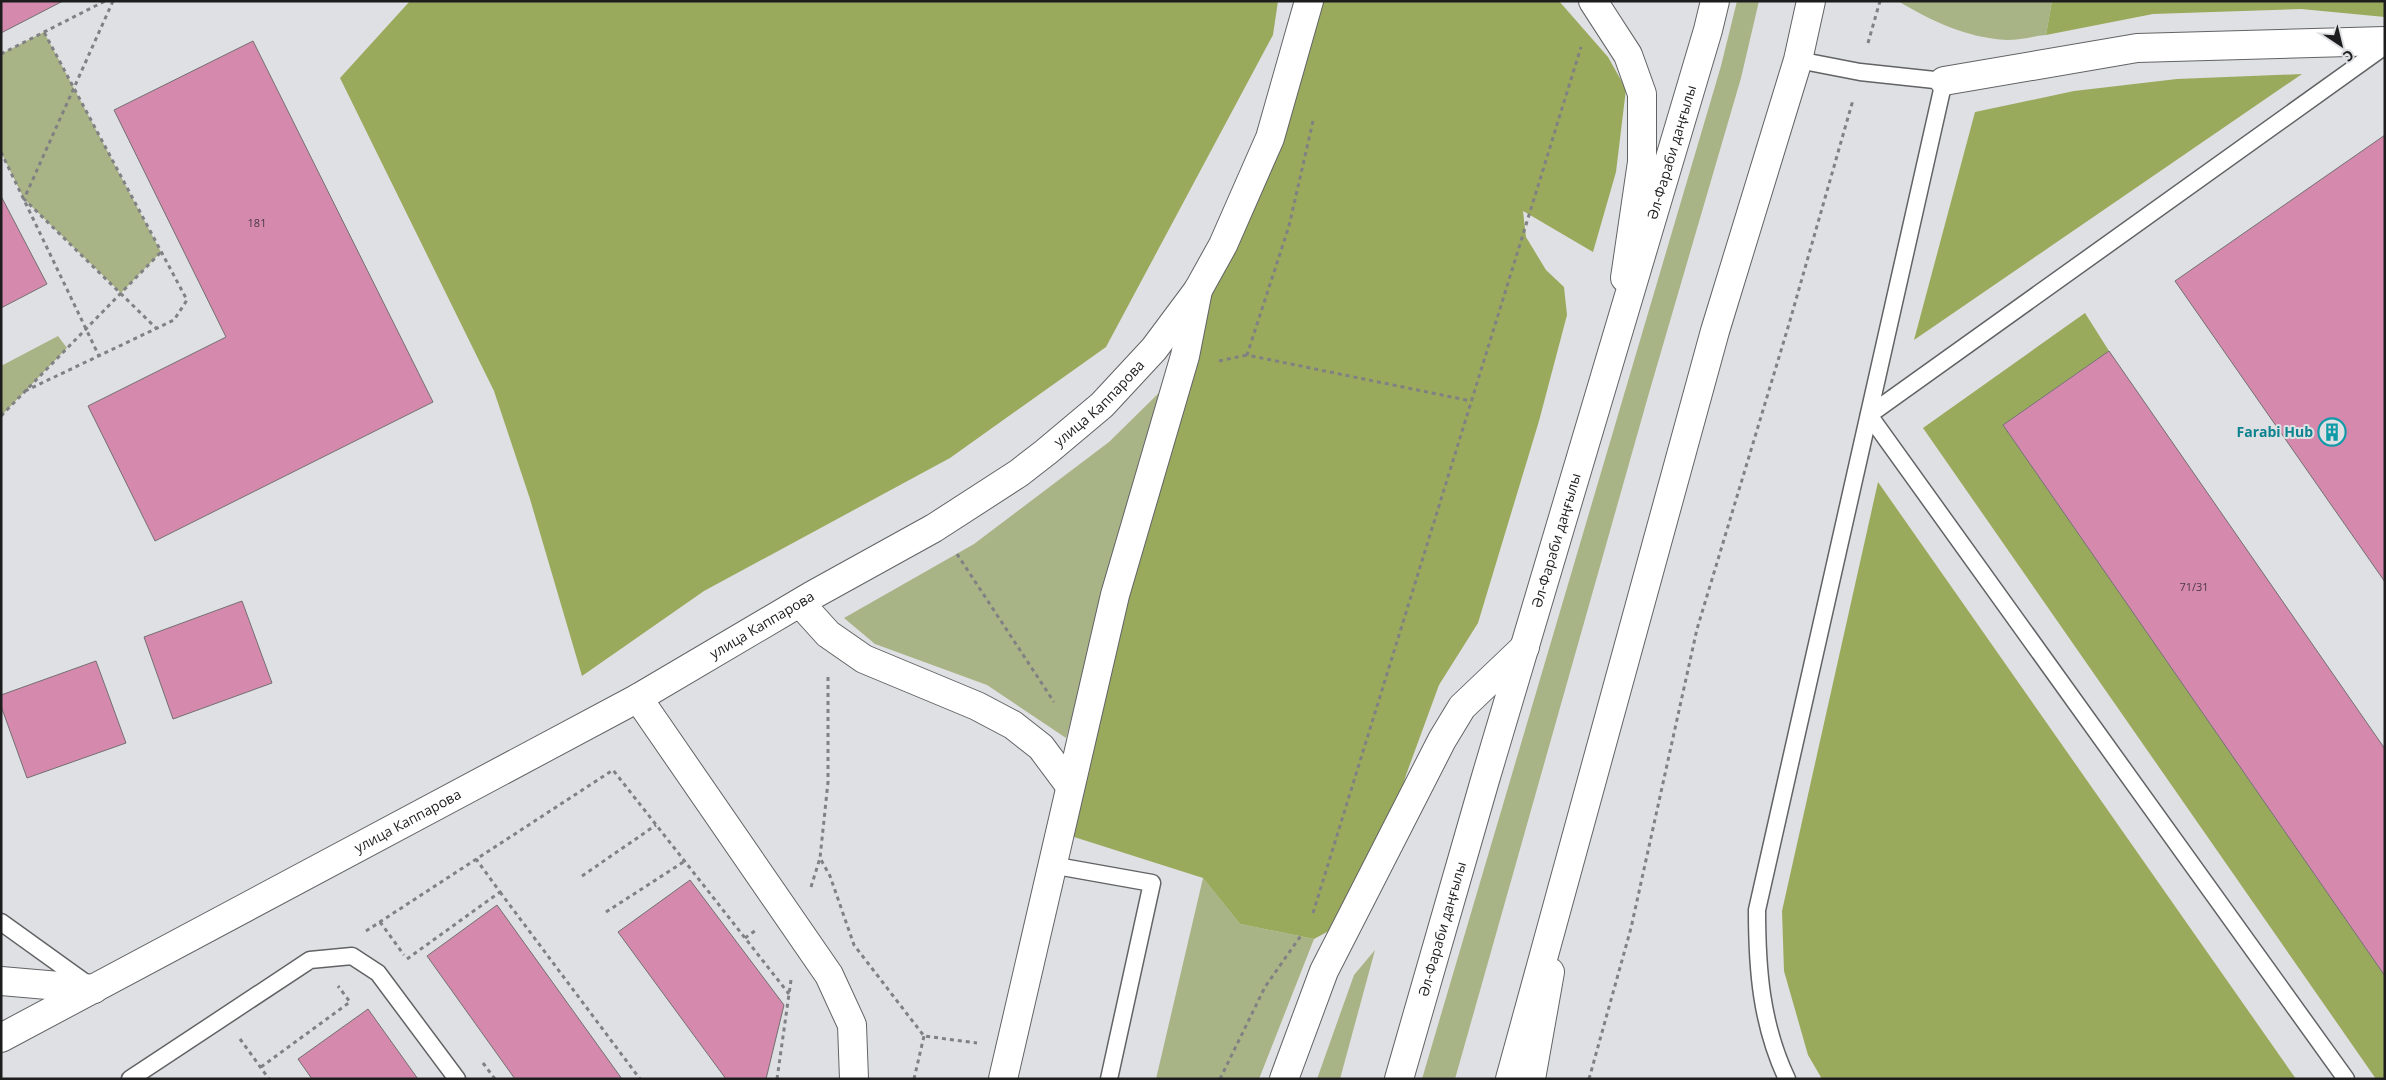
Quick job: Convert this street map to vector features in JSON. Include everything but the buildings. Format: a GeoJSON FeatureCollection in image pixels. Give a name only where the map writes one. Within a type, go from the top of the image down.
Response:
{"type":"FeatureCollection","features":[{"type":"Feature","properties":{"kind":"street","name":"улица Каппарова"},"geometry":{"type":"LineString","coordinates":[[1,1038],[638,698],[800,603],[934,528],[1046,452],[1102,405],[1154,349],[1198,290],[1223,246],[1270,138],[1309,1]]}},
{"type":"Feature","properties":{"kind":"street"},"geometry":{"type":"LineString","coordinates":[[1593,1],[1628,55],[1642,94],[1644,120],[1642,162],[1616,341]]}},
{"type":"Feature","properties":{"kind":"street","name":"Әл-Фараби даңғылы"},"geometry":{"type":"LineString","coordinates":[[1400,1079],[1525,647],[1708,30],[1714,1]]}},
{"type":"Feature","properties":{"kind":"street"},"geometry":{"type":"LineString","coordinates":[[1510,1079],[1715,330],[1798,60],[1811,1]]}},
{"type":"Feature","properties":{"kind":"street"},"geometry":{"type":"LineString","coordinates":[[1944,81],[2137,48],[2385,42]]}},
{"type":"Feature","properties":{"kind":"street"},"geometry":{"type":"LineString","coordinates":[[1003,1079],[1115,595],[1185,356],[1198,290]]}},
{"type":"Feature","properties":{"kind":"street"},"geometry":{"type":"LineString","coordinates":[[800,603],[828,634],[864,659],[977,706],[1013,725],[1041,747],[1070,786]]}},
{"type":"Feature","properties":{"kind":"street"},"geometry":{"type":"LineString","coordinates":[[1284,1079],[1324,971],[1442,740],[1462,707],[1525,647]]}},
{"type":"Feature","properties":{"kind":"street"},"geometry":{"type":"LineString","coordinates":[[638,698],[829,974],[852,1025],[854,1079]]}},
{"type":"Feature","properties":{"kind":"street"},"geometry":{"type":"LineString","coordinates":[[1531,1079],[1571,855]]}},
{"type":"Feature","properties":{"kind":"street"},"geometry":{"type":"LineString","coordinates":[[1,981],[94,989]]}},
{"type":"Feature","properties":{"kind":"lane"},"geometry":{"type":"LineString","coordinates":[[1869,415],[2385,46]]}},
{"type":"Feature","properties":{"kind":"lane"},"geometry":{"type":"LineString","coordinates":[[1787,1079],[1767,1025],[1757,962],[1757,910],[1944,81],[1860,72],[1798,60]]}},
{"type":"Feature","properties":{"kind":"lane"},"geometry":{"type":"LineString","coordinates":[[1869,415],[2346,1079]]}},
{"type":"Feature","properties":{"kind":"lane"},"geometry":{"type":"LineString","coordinates":[[1051,865],[1152,883],[1109,1079]]}},
{"type":"Feature","properties":{"kind":"lane"},"geometry":{"type":"LineString","coordinates":[[1,922],[94,989]]}},
{"type":"Feature","properties":{"kind":"lane"},"geometry":{"type":"LineString","coordinates":[[130,1079],[310,960],[352,956],[378,973],[457,1079]]}},
{"type":"Feature","properties":{"kind":"path"},"geometry":{"type":"LineString","coordinates":[[1,54],[105,1]]}},
{"type":"Feature","properties":{"kind":"path"},"geometry":{"type":"LineString","coordinates":[[24,199],[113,1]]}},
{"type":"Feature","properties":{"kind":"path"},"geometry":{"type":"LineString","coordinates":[[1589,1079],[1631,928],[1697,629],[1792,315],[1880,1]]}},
{"type":"Feature","properties":{"kind":"path"},"geometry":{"type":"LineString","coordinates":[[25,391],[174,320],[186,300],[44,32]]}},
{"type":"Feature","properties":{"kind":"path"},"geometry":{"type":"LineString","coordinates":[[1310,922],[1582,44]]}},
{"type":"Feature","properties":{"kind":"path"},"geometry":{"type":"LineString","coordinates":[[1314,120],[1289,226],[1247,355],[1471,401]]}},
{"type":"Feature","properties":{"kind":"path"},"geometry":{"type":"LineString","coordinates":[[1,152],[99,356]]}},
{"type":"Feature","properties":{"kind":"path"},"geometry":{"type":"LineString","coordinates":[[24,199],[157,329]]}},
{"type":"Feature","properties":{"kind":"path"},"geometry":{"type":"LineString","coordinates":[[1,416],[161,252]]}},
{"type":"Feature","properties":{"kind":"path"},"geometry":{"type":"LineString","coordinates":[[956,551],[1081,743]]}},
{"type":"Feature","properties":{"kind":"path"},"geometry":{"type":"LineString","coordinates":[[828,634],[828,782],[820,858],[830,876],[854,945],[924,1036],[1010,1047]]}},
{"type":"Feature","properties":{"kind":"path"},"geometry":{"type":"LineString","coordinates":[[261,1067],[350,1002],[334,981],[321,977],[324,958],[613,770],[789,994]]}},
{"type":"Feature","properties":{"kind":"path"},"geometry":{"type":"LineString","coordinates":[[582,876],[656,825]]}},
{"type":"Feature","properties":{"kind":"path"},"geometry":{"type":"LineString","coordinates":[[476,859],[640,1079]]}},
{"type":"Feature","properties":{"kind":"path"},"geometry":{"type":"LineString","coordinates":[[606,912],[685,861]]}},
{"type":"Feature","properties":{"kind":"path"},"geometry":{"type":"LineString","coordinates":[[407,959],[500,892]]}},
{"type":"Feature","properties":{"kind":"path"},"geometry":{"type":"LineString","coordinates":[[1220,1079],[1265,987],[1304,930]]}},
{"type":"Feature","properties":{"kind":"path"},"geometry":{"type":"LineString","coordinates":[[237,1034],[269,1079]]}},
{"type":"Feature","properties":{"kind":"path"},"geometry":{"type":"LineString","coordinates":[[914,1079],[924,1036]]}},
{"type":"Feature","properties":{"kind":"green space"},"geometry":{"type":"Polygon","coordinates":[[[410,1],[1278,1],[1273,35],[1106,347],[950,458],[704,591],[582,676],[530,499],[494,391],[340,78],[410,1]]]}},
{"type":"Feature","properties":{"kind":"green space"},"geometry":{"type":"Polygon","coordinates":[[[1309,1],[1559,1],[1608,57],[1626,89],[1616,172],[1593,252],[1523,211],[1526,237],[1546,270],[1564,287],[1567,315],[1539,421],[1478,623],[1439,685],[1406,775],[1379,869],[1349,920],[1314,939],[1240,924],[1203,878],[1071,836],[1165,422],[1309,1]]]}},
{"type":"Feature","properties":{"kind":"green space"},"geometry":{"type":"Polygon","coordinates":[[[1737,1],[1759,1],[1741,78],[1649,393],[1455,1079],[1422,1079],[1721,66],[1737,1]]]}},
{"type":"Feature","properties":{"kind":"green space"},"geometry":{"type":"Polygon","coordinates":[[[1898,1],[2052,1],[2046,35],[2007,40],[1978,36],[1936,22],[1898,1]]]}},
{"type":"Feature","properties":{"kind":"green space"},"geometry":{"type":"Polygon","coordinates":[[[2052,1],[2385,1],[2385,17],[2301,9],[2153,14],[2046,35],[2052,1]]]}},
{"type":"Feature","properties":{"kind":"green space"},"geometry":{"type":"Polygon","coordinates":[[[44,32],[161,252],[121,293],[24,199],[1,152],[1,54],[44,32]]]}},
{"type":"Feature","properties":{"kind":"green space"},"geometry":{"type":"Polygon","coordinates":[[[2302,74],[1914,340],[1975,112],[2074,91],[2177,79],[2302,74]]]}},
{"type":"Feature","properties":{"kind":"green space"},"geometry":{"type":"Polygon","coordinates":[[[2085,313],[2109,351],[2003,425],[2385,976],[2385,1079],[2376,1079],[1923,428],[2085,313]]]}},
{"type":"Feature","properties":{"kind":"green space"},"geometry":{"type":"Polygon","coordinates":[[[58,336],[67,348],[1,416],[1,366],[58,336]]]}},
{"type":"Feature","properties":{"kind":"green space"},"geometry":{"type":"Polygon","coordinates":[[[1167,385],[1066,738],[987,685],[875,644],[844,618],[974,544],[1109,442],[1167,385]]]}},
{"type":"Feature","properties":{"kind":"green space"},"geometry":{"type":"Polygon","coordinates":[[[1878,482],[2296,1079],[1822,1079],[1808,1055],[1784,971],[1782,911],[1878,482]]]}},
{"type":"Feature","properties":{"kind":"green space"},"geometry":{"type":"Polygon","coordinates":[[[1203,878],[1240,924],[1314,939],[1259,1079],[1156,1079],[1203,878]]]}},
{"type":"Feature","properties":{"kind":"green space"},"geometry":{"type":"Polygon","coordinates":[[[1375,950],[1340,1079],[1317,1079],[1354,975],[1375,950]]]}},
{"type":"Feature","properties":{"kind":"place","name":"Farabi Hub"},"geometry":{"type":"Point","coordinates":[2332,432]}}]}
